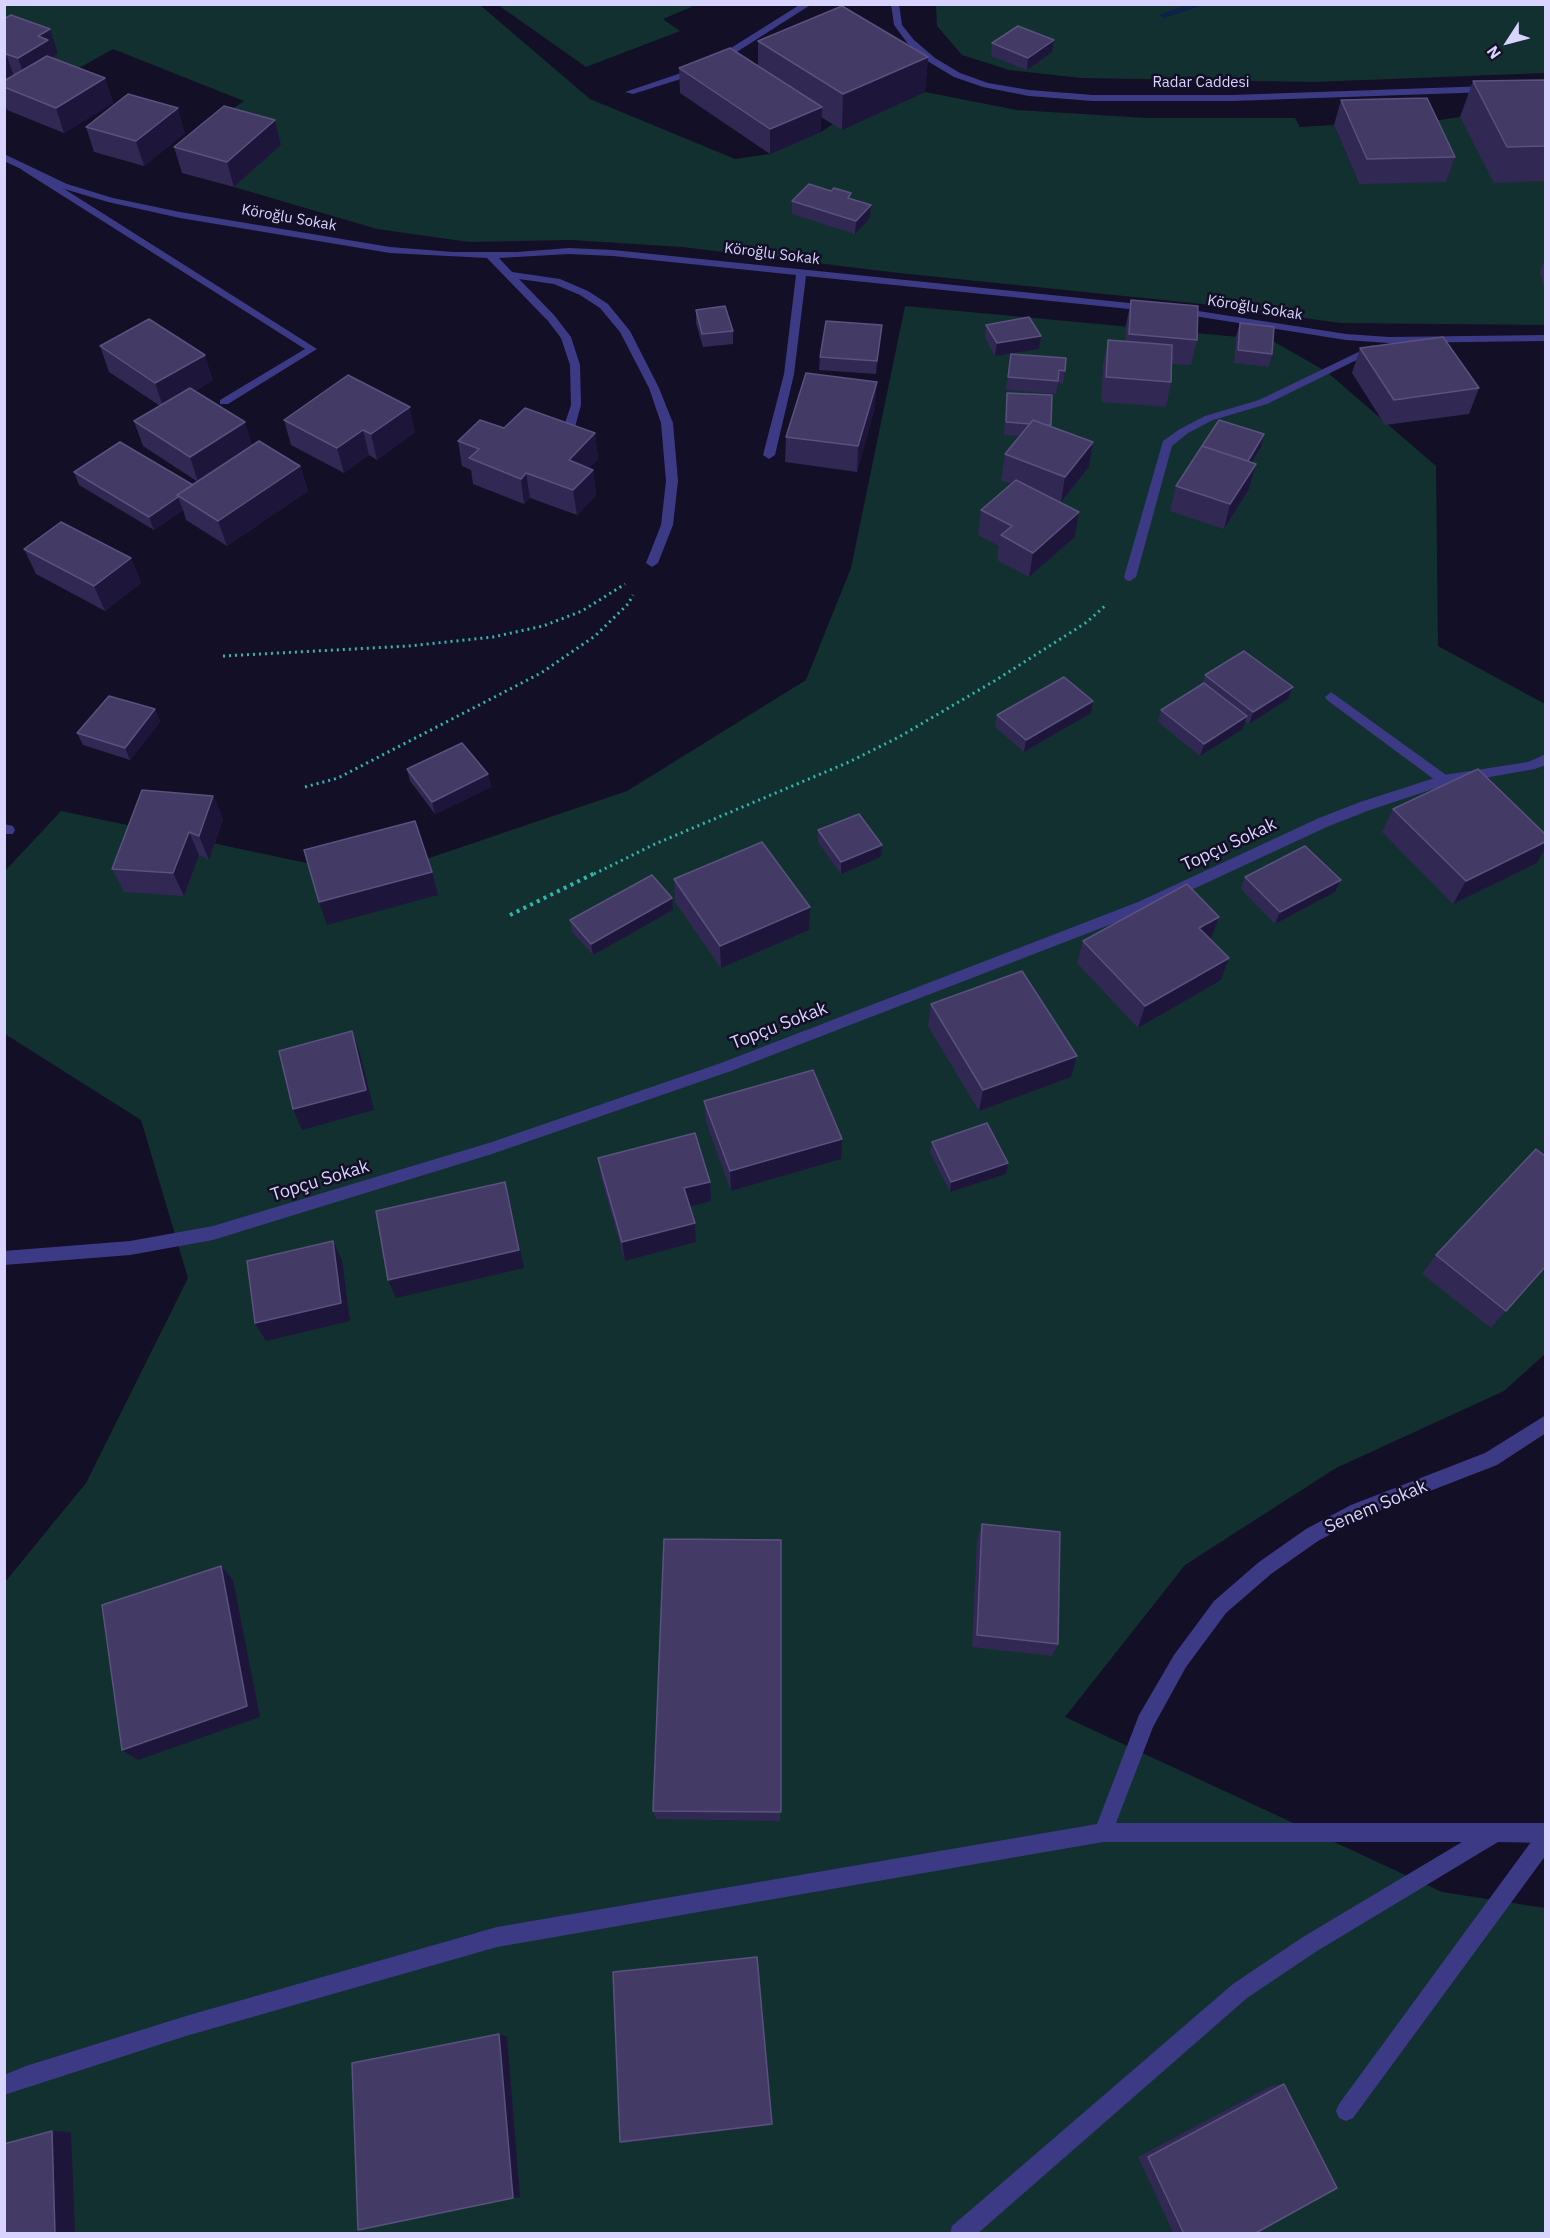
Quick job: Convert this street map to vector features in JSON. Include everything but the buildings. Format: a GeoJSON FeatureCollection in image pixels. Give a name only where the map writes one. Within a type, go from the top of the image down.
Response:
{"type":"FeatureCollection","features":[{"type":"Feature","properties":{"kind":"street"},"geometry":{"type":"LineString","coordinates":[[630,92],[684,75],[718,60],[808,4]]}},
{"type":"Feature","properties":{"kind":"street","name":"Radar Caddesi"},"geometry":{"type":"LineString","coordinates":[[896,4],[898,25],[911,42],[932,60],[957,75],[986,85],[1029,93],[1093,98],[1232,98],[1501,88]]}},
{"type":"Feature","properties":{"kind":"street","name":"Köroğlu Sokak"},"geometry":{"type":"LineString","coordinates":[[4,157],[64,186],[111,200],[180,215],[390,250],[453,255],[569,252],[683,259],[801,274],[1167,310],[1346,337],[1389,340],[1545,338]]}},
{"type":"Feature","properties":{"kind":"street"},"geometry":{"type":"LineString","coordinates":[[25,168],[312,349],[224,402]]}},
{"type":"Feature","properties":{"kind":"street"},"geometry":{"type":"LineString","coordinates":[[490,255],[550,317],[566,338],[575,365],[576,405],[566,438]]}},
{"type":"Feature","properties":{"kind":"street"},"geometry":{"type":"LineString","coordinates":[[769,455],[789,374],[801,274]]}},
{"type":"Feature","properties":{"kind":"street"},"geometry":{"type":"LineString","coordinates":[[510,275],[556,281],[584,293],[604,306],[625,331],[654,388],[667,423],[672,481],[667,525],[652,563]]}},
{"type":"Feature","properties":{"kind":"street"},"geometry":{"type":"LineString","coordinates":[[1130,577],[1167,444],[1184,431],[1209,418],[1263,402],[1389,340]]}},
{"type":"Feature","properties":{"kind":"street"},"geometry":{"type":"LineString","coordinates":[[1331,697],[1444,780]]}},
{"type":"Feature","properties":{"kind":"street","name":"Topçu Sokak"},"geometry":{"type":"LineString","coordinates":[[4,1258],[130,1248],[213,1233],[492,1149],[737,1063],[1143,906],[1344,814],[1444,780],[1530,766],[1545,759]]}},
{"type":"Feature","properties":{"kind":"street","name":"Senem Sokak"},"geometry":{"type":"LineString","coordinates":[[1103,1832],[1146,1722],[1180,1661],[1220,1607],[1264,1568],[1312,1535],[1357,1511],[1491,1459],[1545,1423]]}},
{"type":"Feature","properties":{"kind":"street"},"geometry":{"type":"LineString","coordinates":[[4,2085],[186,2026],[497,1937],[1103,1832],[1545,1833]]}},
{"type":"Feature","properties":{"kind":"street"},"geometry":{"type":"LineString","coordinates":[[960,2234],[1240,1990],[1310,1944],[1494,1834]]}},
{"type":"Feature","properties":{"kind":"street"},"geometry":{"type":"LineString","coordinates":[[1346,2111],[1545,1838]]}},
{"type":"Feature","properties":{"kind":"path"},"geometry":{"type":"LineString","coordinates":[[223,656],[409,646],[493,637],[533,628],[582,611],[621,587],[652,563]]}},
{"type":"Feature","properties":{"kind":"path"},"geometry":{"type":"LineString","coordinates":[[305,787],[338,778],[541,673],[595,636],[628,604],[652,563]]}},
{"type":"Feature","properties":{"kind":"path"},"geometry":{"type":"LineString","coordinates":[[510,915],[655,844],[839,766],[899,737],[996,680],[1087,622],[1111,601],[1130,577]]}},
{"type":"Feature","properties":{"kind":"green space"},"geometry":{"type":"Polygon","coordinates":[[[4,5],[480,5],[590,99],[735,159],[770,154],[821,132],[833,124],[842,130],[925,92],[1017,110],[1147,118],[1295,118],[1300,127],[1334,125],[1359,184],[1419,123],[1460,117],[1545,115],[1545,325],[1340,323],[1202,304],[899,273],[682,247],[571,240],[469,242],[377,229],[234,187],[206,127],[244,101],[113,49],[56,81],[5,67],[4,5]]]}},
{"type":"Feature","properties":{"kind":"green space"},"geometry":{"type":"Polygon","coordinates":[[[498,5],[696,5],[663,19],[680,31],[586,67],[498,5]]]}},
{"type":"Feature","properties":{"kind":"green space"},"geometry":{"type":"Polygon","coordinates":[[[936,5],[1545,5],[1545,73],[1314,82],[1081,78],[1009,70],[962,55],[937,26],[936,5]]]}},
{"type":"Feature","properties":{"kind":"green space"},"geometry":{"type":"Polygon","coordinates":[[[905,306],[1271,340],[1327,372],[1436,466],[1438,646],[1545,704],[1545,1354],[1504,1391],[1336,1468],[1185,1565],[1065,1717],[1442,1892],[1545,1908],[1545,2233],[5,2233],[5,1582],[86,1483],[188,1278],[141,1120],[5,1034],[4,872],[61,811],[373,877],[627,791],[806,680],[851,568],[905,306]]]}},
{"type":"Feature","properties":{"kind":"waterway"},"geometry":{"type":"LineString","coordinates":[[1164,15],[1202,4]]}}]}
